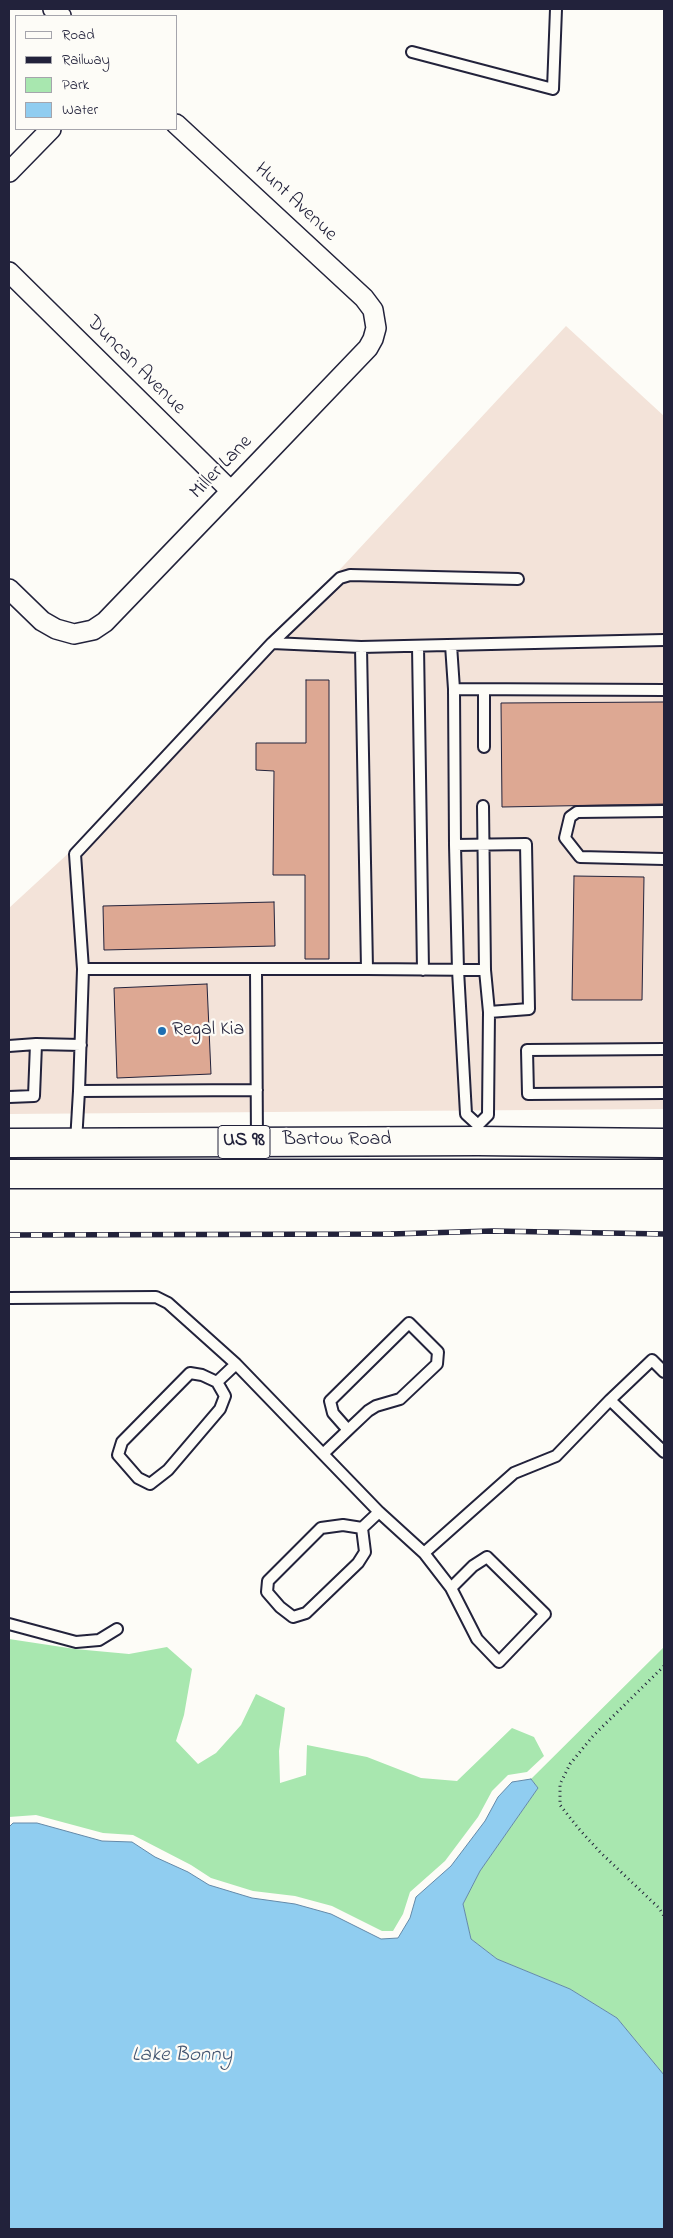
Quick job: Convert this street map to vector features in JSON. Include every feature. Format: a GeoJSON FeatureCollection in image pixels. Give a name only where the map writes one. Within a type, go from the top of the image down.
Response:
{"type":"FeatureCollection","features":[{"type":"Feature","properties":{"kind":"main road","name":"Bartow Road"},"geometry":{"type":"LineString","coordinates":[[9,1143],[258,1142],[478,1133],[664,1143]]}},
{"type":"Feature","properties":{"kind":"main road","name":"Bartow Road"},"geometry":{"type":"LineString","coordinates":[[9,1174],[664,1174]]}},
{"type":"Feature","properties":{"kind":"street","name":"Hunt Avenue"},"geometry":{"type":"LineString","coordinates":[[178,126],[364,298],[373,310],[375,320]]}},
{"type":"Feature","properties":{"kind":"street"},"geometry":{"type":"LineString","coordinates":[[9,172],[49,130]]}},
{"type":"Feature","properties":{"kind":"street","name":"Duncan Avenue"},"geometry":{"type":"LineString","coordinates":[[9,272],[231,491]]}},
{"type":"Feature","properties":{"kind":"street","name":"Miller Lane"},"geometry":{"type":"LineString","coordinates":[[9,589],[42,621],[56,629],[74,634],[81,633],[93,630],[105,622],[368,348],[376,328],[375,320]]}},
{"type":"Feature","properties":{"kind":"street"},"geometry":{"type":"LineString","coordinates":[[478,1133],[479,1173]]}},
{"type":"Feature","properties":{"kind":"lane"},"geometry":{"type":"LineString","coordinates":[[412,52],[553,88],[556,9]]}},
{"type":"Feature","properties":{"kind":"lane"},"geometry":{"type":"LineString","coordinates":[[76,1142],[81,1045],[82,969],[75,854],[272,643],[340,578],[350,575],[518,579]]}},
{"type":"Feature","properties":{"kind":"lane"},"geometry":{"type":"LineString","coordinates":[[272,643],[361,647],[664,640]]}},
{"type":"Feature","properties":{"kind":"lane"},"geometry":{"type":"LineString","coordinates":[[451,645],[454,689],[454,845],[458,970],[466,1114],[478,1133],[488,1115],[489,1012],[482,844],[483,806]]}},
{"type":"Feature","properties":{"kind":"lane"},"geometry":{"type":"LineString","coordinates":[[418,646],[423,970]]}},
{"type":"Feature","properties":{"kind":"lane"},"geometry":{"type":"LineString","coordinates":[[361,647],[367,969]]}},
{"type":"Feature","properties":{"kind":"lane"},"geometry":{"type":"LineString","coordinates":[[454,689],[664,690]]}},
{"type":"Feature","properties":{"kind":"lane"},"geometry":{"type":"LineString","coordinates":[[484,690],[484,748]]}},
{"type":"Feature","properties":{"kind":"lane"},"geometry":{"type":"LineString","coordinates":[[664,811],[577,812],[570,817],[566,838],[580,857],[664,859]]}},
{"type":"Feature","properties":{"kind":"lane"},"geometry":{"type":"LineString","coordinates":[[454,845],[526,844],[529,1009],[489,1012]]}},
{"type":"Feature","properties":{"kind":"lane"},"geometry":{"type":"LineString","coordinates":[[82,969],[486,970]]}},
{"type":"Feature","properties":{"kind":"lane"},"geometry":{"type":"LineString","coordinates":[[256,969],[258,1142]]}},
{"type":"Feature","properties":{"kind":"lane"},"geometry":{"type":"LineString","coordinates":[[9,1046],[36,1044],[81,1045]]}},
{"type":"Feature","properties":{"kind":"lane"},"geometry":{"type":"LineString","coordinates":[[9,1097],[34,1096],[36,1044]]}},
{"type":"Feature","properties":{"kind":"lane"},"geometry":{"type":"LineString","coordinates":[[664,1049],[526,1050],[528,1094],[664,1093]]}},
{"type":"Feature","properties":{"kind":"lane"},"geometry":{"type":"LineString","coordinates":[[79,1091],[257,1090]]}},
{"type":"Feature","properties":{"kind":"lane"},"geometry":{"type":"LineString","coordinates":[[9,1298],[156,1297],[168,1303],[236,1364],[379,1512],[424,1553],[451,1588],[476,1639],[499,1662],[545,1614],[487,1557],[473,1566],[451,1588]]}},
{"type":"Feature","properties":{"kind":"lane"},"geometry":{"type":"LineString","coordinates":[[324,1453],[368,1411],[376,1406],[400,1399],[436,1364],[438,1352],[409,1323],[330,1401],[333,1413],[348,1430]]}},
{"type":"Feature","properties":{"kind":"lane"},"geometry":{"type":"LineString","coordinates":[[424,1553],[514,1473],[556,1456],[652,1360],[664,1372]]}},
{"type":"Feature","properties":{"kind":"lane"},"geometry":{"type":"LineString","coordinates":[[217,1382],[236,1364]]}},
{"type":"Feature","properties":{"kind":"lane"},"geometry":{"type":"LineString","coordinates":[[190,1373],[202,1375],[217,1382],[225,1396],[220,1409],[168,1470],[150,1484],[138,1478],[118,1455],[122,1442],[190,1373]]}},
{"type":"Feature","properties":{"kind":"lane"},"geometry":{"type":"LineString","coordinates":[[610,1400],[664,1452]]}},
{"type":"Feature","properties":{"kind":"lane"},"geometry":{"type":"LineString","coordinates":[[362,1528],[379,1512]]}},
{"type":"Feature","properties":{"kind":"lane"},"geometry":{"type":"LineString","coordinates":[[343,1525],[362,1528],[365,1552],[358,1563],[306,1613],[293,1617],[280,1607],[267,1592],[268,1581],[321,1528],[343,1525]]}},
{"type":"Feature","properties":{"kind":"lane"},"geometry":{"type":"LineString","coordinates":[[9,1624],[76,1642],[100,1640],[116,1629]]}},
{"type":"Feature","properties":{"kind":"path"},"geometry":{"type":"LineString","coordinates":[[664,1666],[593,1736],[570,1764],[560,1784],[560,1805],[578,1829],[660,1908],[664,1916]]}},
{"type":"Feature","properties":{"kind":"shaded area"},"geometry":{"type":"Polygon","coordinates":[[[566,326],[664,416],[664,1109],[9,1114],[9,908],[123,803],[566,326]]]}},
{"type":"Feature","properties":{"kind":"green space"},"geometry":{"type":"Polygon","coordinates":[[[9,1639],[75,1649],[129,1654],[167,1647],[192,1669],[184,1715],[176,1741],[198,1764],[216,1753],[241,1725],[256,1694],[285,1708],[279,1751],[280,1783],[306,1775],[307,1745],[367,1757],[421,1778],[457,1781],[512,1728],[534,1737],[544,1756],[527,1772],[508,1775],[492,1791],[478,1817],[445,1861],[410,1892],[403,1914],[393,1931],[382,1931],[332,1906],[295,1896],[253,1891],[211,1878],[191,1865],[133,1835],[103,1833],[36,1815],[9,1817],[9,1639]]]}},
{"type":"Feature","properties":{"kind":"green space"},"geometry":{"type":"Polygon","coordinates":[[[664,1647],[664,2075],[617,2018],[570,1989],[497,1959],[471,1939],[463,1904],[480,1871],[538,1788],[531,1779],[664,1647]]]}},
{"type":"Feature","properties":{"kind":"water","name":"Lake Bonny"},"geometry":{"type":"Polygon","coordinates":[[[531,1779],[538,1788],[480,1871],[463,1904],[471,1939],[497,1959],[570,1989],[617,2018],[664,2075],[664,2229],[9,2229],[9,1827],[13,1823],[37,1823],[102,1841],[132,1842],[155,1857],[188,1872],[209,1885],[252,1898],[295,1904],[331,1914],[381,1939],[398,1938],[410,1918],[416,1897],[451,1866],[485,1821],[498,1797],[512,1782],[531,1779]]]}},
{"type":"Feature","properties":{"kind":"building"},"geometry":{"type":"Polygon","coordinates":[[[306,680],[329,680],[329,959],[305,959],[305,875],[273,875],[274,771],[256,770],[256,743],[306,743],[306,680]]]}},
{"type":"Feature","properties":{"kind":"building"},"geometry":{"type":"Polygon","coordinates":[[[664,702],[664,804],[502,807],[501,703],[664,702]]]}},
{"type":"Feature","properties":{"kind":"building"},"geometry":{"type":"Polygon","coordinates":[[[574,876],[644,877],[642,1000],[572,1000],[574,876]]]}},
{"type":"Feature","properties":{"kind":"building"},"geometry":{"type":"Polygon","coordinates":[[[274,902],[275,946],[104,950],[103,906],[274,902]]]}},
{"type":"Feature","properties":{"kind":"building","name":"Regal Kia"},"geometry":{"type":"Polygon","coordinates":[[[207,984],[211,1074],[117,1078],[114,988],[207,984]]]}},
{"type":"Feature","properties":{"kind":"railway"},"geometry":{"type":"LineString","coordinates":[[9,1235],[391,1234],[492,1231],[664,1234]]}},
{"type":"Feature","properties":{"kind":"place","name":"Regal Kia"},"geometry":{"type":"Point","coordinates":[162,1031]}}]}
